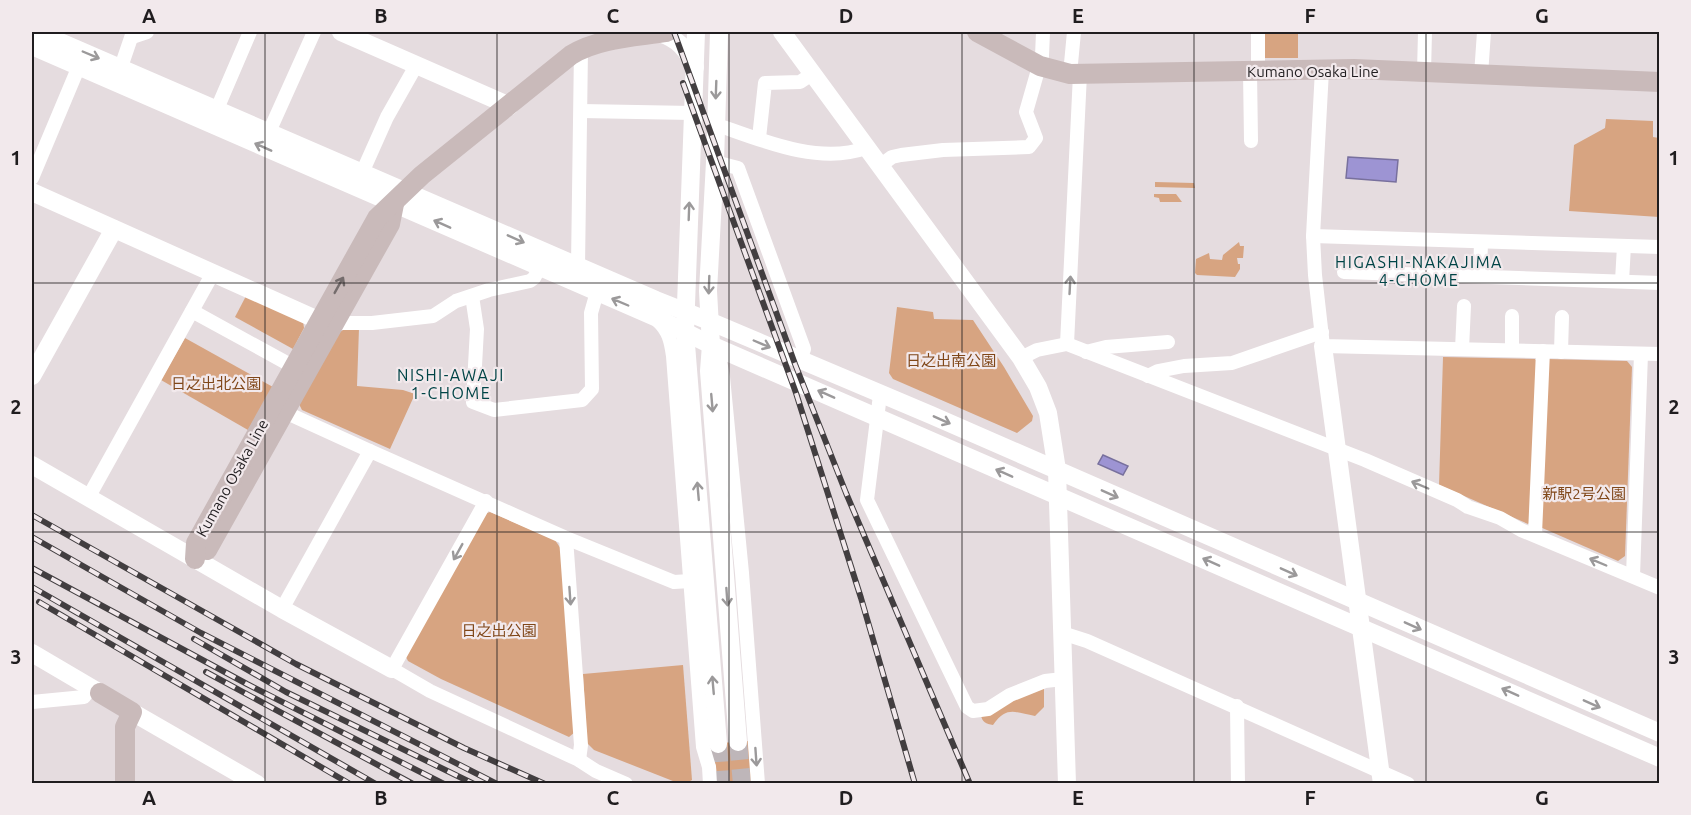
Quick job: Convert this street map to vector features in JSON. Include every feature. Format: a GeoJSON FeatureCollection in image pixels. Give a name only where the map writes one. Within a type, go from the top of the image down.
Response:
{"type":"FeatureCollection","features":[{"type":"Feature","properties":{"kind":"main road","name":"Kumano Osaka Line"},"geometry":{"type":"LineString","coordinates":[[195,559],[196,543],[279,409],[328,321],[377,218],[399,197],[581,50],[634,34],[663,32]]}},
{"type":"Feature","properties":{"kind":"main road","name":"Kumano Osaka Line"},"geometry":{"type":"LineString","coordinates":[[979,32],[1040,66],[1075,74],[1322,70],[1659,82]]}},
{"type":"Feature","properties":{"kind":"main road","name":"Kumano Osaka Line"},"geometry":{"type":"LineString","coordinates":[[279,409],[294,368],[328,321]]}},
{"type":"Feature","properties":{"kind":"main road"},"geometry":{"type":"LineString","coordinates":[[96,690],[132,712],[125,727],[125,783]]}},
{"type":"Feature","properties":{"kind":"street"},"geometry":{"type":"LineString","coordinates":[[37,32],[362,173],[399,197],[540,267],[655,317],[711,345],[1659,758]]}},
{"type":"Feature","properties":{"kind":"street"},"geometry":{"type":"LineString","coordinates":[[121,68],[132,34],[147,32]]}},
{"type":"Feature","properties":{"kind":"street"},"geometry":{"type":"LineString","coordinates":[[217,110],[250,32]]}},
{"type":"Feature","properties":{"kind":"street"},"geometry":{"type":"LineString","coordinates":[[269,132],[314,32]]}},
{"type":"Feature","properties":{"kind":"street"},"geometry":{"type":"LineString","coordinates":[[341,32],[510,106]]}},
{"type":"Feature","properties":{"kind":"street"},"geometry":{"type":"LineString","coordinates":[[663,32],[677,40],[691,57],[696,69]]}},
{"type":"Feature","properties":{"kind":"street"},"geometry":{"type":"LineString","coordinates":[[696,32],[685,333],[718,744]]}},
{"type":"Feature","properties":{"kind":"street"},"geometry":{"type":"LineString","coordinates":[[719,32],[708,291],[711,345],[709,371],[738,742]]}},
{"type":"Feature","properties":{"kind":"street"},"geometry":{"type":"LineString","coordinates":[[782,32],[1021,358],[1038,387],[1048,413],[1057,470],[1067,783]]}},
{"type":"Feature","properties":{"kind":"street"},"geometry":{"type":"LineString","coordinates":[[881,165],[892,157],[902,154],[1029,147],[1036,138],[1026,112],[1040,66],[1043,32]]}},
{"type":"Feature","properties":{"kind":"street"},"geometry":{"type":"LineString","coordinates":[[1067,344],[1075,74],[1074,32]]}},
{"type":"Feature","properties":{"kind":"street"},"geometry":{"type":"LineString","coordinates":[[1251,141],[1258,32]]}},
{"type":"Feature","properties":{"kind":"street"},"geometry":{"type":"LineString","coordinates":[[1424,72],[1425,32]]}},
{"type":"Feature","properties":{"kind":"street"},"geometry":{"type":"LineString","coordinates":[[1481,75],[1484,32]]}},
{"type":"Feature","properties":{"kind":"street"},"geometry":{"type":"LineString","coordinates":[[32,46],[709,321],[1659,733]]}},
{"type":"Feature","properties":{"kind":"street"},"geometry":{"type":"LineString","coordinates":[[578,266],[581,50]]}},
{"type":"Feature","properties":{"kind":"street"},"geometry":{"type":"LineString","coordinates":[[362,173],[387,117],[417,64]]}},
{"type":"Feature","properties":{"kind":"street"},"geometry":{"type":"LineString","coordinates":[[32,178],[79,66]]}},
{"type":"Feature","properties":{"kind":"street"},"geometry":{"type":"LineString","coordinates":[[1322,70],[1313,236],[1315,275],[1381,777]]}},
{"type":"Feature","properties":{"kind":"street"},"geometry":{"type":"LineString","coordinates":[[759,138],[765,84],[800,82],[812,74]]}},
{"type":"Feature","properties":{"kind":"street"},"geometry":{"type":"LineString","coordinates":[[581,111],[693,113]]}},
{"type":"Feature","properties":{"kind":"street"},"geometry":{"type":"LineString","coordinates":[[715,124],[786,147],[823,154],[849,153],[866,148]]}},
{"type":"Feature","properties":{"kind":"street"},"geometry":{"type":"LineString","coordinates":[[715,162],[738,168],[804,349],[800,360]]}},
{"type":"Feature","properties":{"kind":"street"},"geometry":{"type":"LineString","coordinates":[[32,192],[213,273],[328,321],[341,323],[433,316],[456,301],[530,281],[534,279],[540,267]]}},
{"type":"Feature","properties":{"kind":"street"},"geometry":{"type":"LineString","coordinates":[[32,376],[114,229]]}},
{"type":"Feature","properties":{"kind":"street"},"geometry":{"type":"LineString","coordinates":[[1313,236],[1659,247]]}},
{"type":"Feature","properties":{"kind":"street"},"geometry":{"type":"LineString","coordinates":[[1480,276],[1481,242]]}},
{"type":"Feature","properties":{"kind":"street"},"geometry":{"type":"LineString","coordinates":[[1622,281],[1624,246]]}},
{"type":"Feature","properties":{"kind":"street"},"geometry":{"type":"LineString","coordinates":[[1344,272],[1659,283]]}},
{"type":"Feature","properties":{"kind":"street"},"geometry":{"type":"LineString","coordinates":[[88,498],[213,273]]}},
{"type":"Feature","properties":{"kind":"street"},"geometry":{"type":"LineString","coordinates":[[472,296],[477,330],[473,402],[494,410],[582,400],[591,389],[591,313],[597,292]]}},
{"type":"Feature","properties":{"kind":"street"},"geometry":{"type":"LineString","coordinates":[[1462,349],[1464,306]]}},
{"type":"Feature","properties":{"kind":"street"},"geometry":{"type":"LineString","coordinates":[[192,311],[294,368]]}},
{"type":"Feature","properties":{"kind":"street"},"geometry":{"type":"LineString","coordinates":[[1512,316],[1512,351]]}},
{"type":"Feature","properties":{"kind":"street"},"geometry":{"type":"LineString","coordinates":[[655,317],[668,334],[673,356],[703,747],[709,768],[710,783]]}},
{"type":"Feature","properties":{"kind":"street"},"geometry":{"type":"LineString","coordinates":[[1561,352],[1562,317]]}},
{"type":"Feature","properties":{"kind":"street"},"geometry":{"type":"LineString","coordinates":[[1148,376],[1158,371],[1184,366],[1232,363],[1323,339],[1462,349],[1659,354]]}},
{"type":"Feature","properties":{"kind":"street"},"geometry":{"type":"LineString","coordinates":[[1086,352],[1106,347],[1168,342]]}},
{"type":"Feature","properties":{"kind":"street"},"geometry":{"type":"LineString","coordinates":[[1021,358],[1036,350],[1067,344],[1365,460],[1468,507],[1500,518],[1659,588]]}},
{"type":"Feature","properties":{"kind":"street"},"geometry":{"type":"LineString","coordinates":[[711,345],[720,361],[724,387],[742,573],[758,783]]}},
{"type":"Feature","properties":{"kind":"street"},"geometry":{"type":"LineString","coordinates":[[1535,534],[1543,351]]}},
{"type":"Feature","properties":{"kind":"street"},"geometry":{"type":"LineString","coordinates":[[1633,576],[1641,354]]}},
{"type":"Feature","properties":{"kind":"street"},"geometry":{"type":"LineString","coordinates":[[880,395],[867,500],[967,707],[973,711],[988,709],[1010,695],[1045,681],[1064,679]]}},
{"type":"Feature","properties":{"kind":"street"},"geometry":{"type":"LineString","coordinates":[[279,409],[566,538],[674,582],[690,582]]}},
{"type":"Feature","properties":{"kind":"street"},"geometry":{"type":"LineString","coordinates":[[282,609],[370,451]]}},
{"type":"Feature","properties":{"kind":"street"},"geometry":{"type":"LineString","coordinates":[[32,465],[430,691],[579,760],[596,771],[626,783]]}},
{"type":"Feature","properties":{"kind":"street"},"geometry":{"type":"LineString","coordinates":[[392,669],[486,501]]}},
{"type":"Feature","properties":{"kind":"street"},"geometry":{"type":"LineString","coordinates":[[566,538],[581,745],[579,760]]}},
{"type":"Feature","properties":{"kind":"street"},"geometry":{"type":"LineString","coordinates":[[1062,633],[1087,641],[1237,706],[1381,777],[1408,783]]}},
{"type":"Feature","properties":{"kind":"street"},"geometry":{"type":"LineString","coordinates":[[32,653],[96,690],[84,698],[32,702]]}},
{"type":"Feature","properties":{"kind":"street"},"geometry":{"type":"LineString","coordinates":[[1237,706],[1238,783]]}},
{"type":"Feature","properties":{"kind":"street"},"geometry":{"type":"LineString","coordinates":[[132,712],[257,783]]}},
{"type":"Feature","properties":{"kind":"green space"},"geometry":{"type":"Polygon","coordinates":[[[1264,32],[1298,32],[1298,58],[1264,58],[1264,32]]]}},
{"type":"Feature","properties":{"kind":"green space"},"geometry":{"type":"Polygon","coordinates":[[[1606,119],[1653,121],[1653,137],[1659,138],[1659,217],[1569,211],[1574,145],[1605,128],[1606,119]]]}},
{"type":"Feature","properties":{"kind":"green space"},"geometry":{"type":"Polygon","coordinates":[[[1155,182],[1194,183],[1195,188],[1155,187],[1155,182]]]}},
{"type":"Feature","properties":{"kind":"green space"},"geometry":{"type":"Polygon","coordinates":[[[1154,194],[1176,194],[1182,202],[1160,202],[1154,194]]]}},
{"type":"Feature","properties":{"kind":"green space"},"geometry":{"type":"Polygon","coordinates":[[[1239,242],[1240,246],[1244,246],[1243,258],[1237,258],[1240,269],[1235,277],[1195,273],[1196,259],[1209,253],[1210,259],[1222,260],[1223,255],[1239,242]]]}},
{"type":"Feature","properties":{"kind":"green space"},"geometry":{"type":"Polygon","coordinates":[[[246,296],[303,321],[304,328],[293,349],[235,317],[246,296]]]}},
{"type":"Feature","properties":{"kind":"green space","name":"日之出南公園"},"geometry":{"type":"Polygon","coordinates":[[[897,307],[933,312],[934,319],[973,320],[1033,416],[1032,421],[1017,433],[893,379],[889,373],[897,307]]]}},
{"type":"Feature","properties":{"kind":"green space"},"geometry":{"type":"Polygon","coordinates":[[[346,328],[359,328],[357,386],[403,390],[415,394],[390,449],[302,410],[299,404],[340,332],[346,328]]]}},
{"type":"Feature","properties":{"kind":"green space","name":"日之出北公園"},"geometry":{"type":"Polygon","coordinates":[[[185,338],[273,387],[248,430],[161,380],[185,338]]]}},
{"type":"Feature","properties":{"kind":"green space"},"geometry":{"type":"Polygon","coordinates":[[[1443,357],[1535,359],[1539,364],[1532,521],[1528,524],[1439,485],[1443,357]]]}},
{"type":"Feature","properties":{"kind":"green space","name":"新駅2号公園"},"geometry":{"type":"Polygon","coordinates":[[[1547,359],[1627,361],[1632,367],[1625,556],[1618,561],[1540,527],[1547,359]]]}},
{"type":"Feature","properties":{"kind":"green space","name":"日之出公園"},"geometry":{"type":"Polygon","coordinates":[[[490,512],[555,540],[561,549],[575,732],[569,737],[441,679],[408,661],[405,655],[484,514],[490,512]]]}},
{"type":"Feature","properties":{"kind":"green space"},"geometry":{"type":"Polygon","coordinates":[[[683,665],[692,780],[678,783],[594,750],[587,743],[583,674],[683,665]]]}},
{"type":"Feature","properties":{"kind":"green space"},"geometry":{"type":"Polygon","coordinates":[[[1044,686],[1044,707],[1035,716],[1017,712],[1007,713],[993,725],[982,719],[981,715],[1044,686]]]}},
{"type":"Feature","properties":{"kind":"green space"},"geometry":{"type":"Polygon","coordinates":[[[748,741],[752,783],[717,783],[716,766],[708,744],[748,741]]]}},
{"type":"Feature","properties":{"kind":"shaded area"},"geometry":{"type":"Polygon","coordinates":[[[1348,157],[1398,160],[1396,182],[1346,178],[1348,157]]]}},
{"type":"Feature","properties":{"kind":"shaded area"},"geometry":{"type":"Polygon","coordinates":[[[1103,455],[1128,466],[1123,475],[1098,464],[1103,455]]]}},
{"type":"Feature","properties":{"kind":"tunnel"},"geometry":{"type":"LineString","coordinates":[[738,742],[742,784]]}},
{"type":"Feature","properties":{"kind":"tunnel"},"geometry":{"type":"LineString","coordinates":[[718,744],[721,784]]}},
{"type":"Feature","properties":{"kind":"railway"},"geometry":{"type":"LineString","coordinates":[[674,32],[795,364],[846,493],[970,784]]}},
{"type":"Feature","properties":{"kind":"railway"},"geometry":{"type":"LineString","coordinates":[[683,83],[796,393],[861,598],[915,784]]}},
{"type":"Feature","properties":{"kind":"railway"},"geometry":{"type":"LineString","coordinates":[[32,515],[296,664],[464,748],[545,784]]}},
{"type":"Feature","properties":{"kind":"railway"},"geometry":{"type":"LineString","coordinates":[[32,537],[201,633],[497,784]]}},
{"type":"Feature","properties":{"kind":"railway"},"geometry":{"type":"LineString","coordinates":[[32,568],[247,684],[444,784]]}},
{"type":"Feature","properties":{"kind":"railway"},"geometry":{"type":"LineString","coordinates":[[32,587],[376,784]]}},
{"type":"Feature","properties":{"kind":"railway"},"geometry":{"type":"LineString","coordinates":[[39,602],[350,784]]}},
{"type":"Feature","properties":{"kind":"railway"},"geometry":{"type":"LineString","coordinates":[[194,639],[286,692],[474,784]]}},
{"type":"Feature","properties":{"kind":"railway"},"geometry":{"type":"LineString","coordinates":[[206,672],[413,784]]}},
{"type":"Feature","properties":{"kind":"district","name":"HIGASHI-NAKAJIMA 4-CHOME"},"geometry":{"type":"Point","coordinates":[1419,271]}},
{"type":"Feature","properties":{"kind":"district","name":"NISHI-AWAJI 1-CHOME"},"geometry":{"type":"Point","coordinates":[451,384]}}]}
